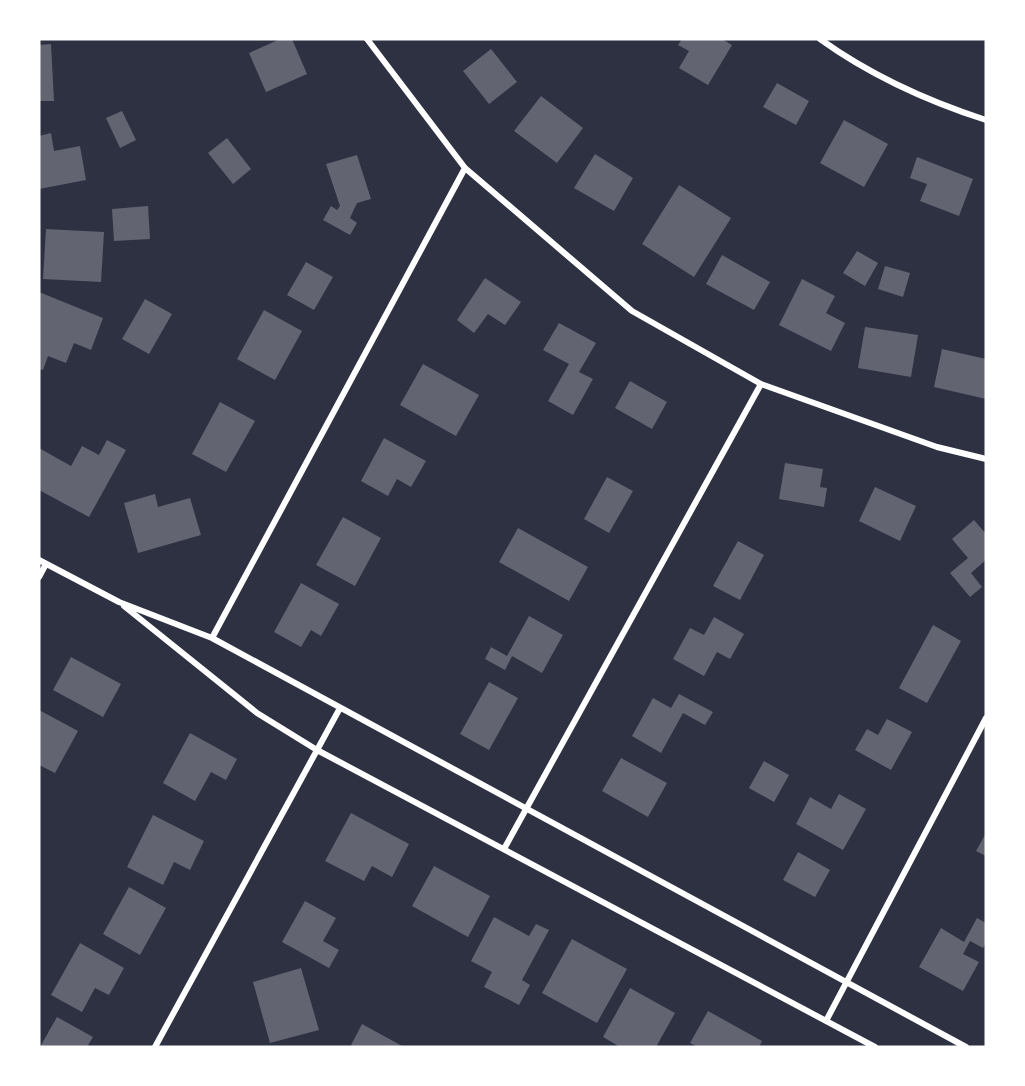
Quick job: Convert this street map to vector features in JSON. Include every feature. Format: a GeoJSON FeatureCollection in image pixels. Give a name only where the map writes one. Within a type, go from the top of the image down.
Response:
{"type":"FeatureCollection","features":[{"type":"Feature","properties":{"kind":"street"},"geometry":{"type":"LineString","coordinates":[[367,39],[465,168],[632,311],[761,384],[937,447],[986,459]]}},
{"type":"Feature","properties":{"kind":"street"},"geometry":{"type":"LineString","coordinates":[[820,39],[861,66],[943,106],[986,120]]}},
{"type":"Feature","properties":{"kind":"street"},"geometry":{"type":"LineString","coordinates":[[212,638],[465,168]]}},
{"type":"Feature","properties":{"kind":"street"},"geometry":{"type":"LineString","coordinates":[[504,849],[761,384]]}},
{"type":"Feature","properties":{"kind":"street"},"geometry":{"type":"LineString","coordinates":[[39,560],[119,602],[212,638],[966,1047]]}},
{"type":"Feature","properties":{"kind":"street"},"geometry":{"type":"LineString","coordinates":[[39,577],[46,564]]}},
{"type":"Feature","properties":{"kind":"street"},"geometry":{"type":"LineString","coordinates":[[119,602],[257,713],[318,750],[875,1047]]}},
{"type":"Feature","properties":{"kind":"street"},"geometry":{"type":"LineString","coordinates":[[156,1047],[340,708]]}},
{"type":"Feature","properties":{"kind":"street"},"geometry":{"type":"LineString","coordinates":[[826,1022],[986,717]]}},
{"type":"Feature","properties":{"kind":"building"},"geometry":{"type":"Polygon","coordinates":[[[280,39],[292,39],[307,74],[266,92],[249,53],[280,39]]]}},
{"type":"Feature","properties":{"kind":"building"},"geometry":{"type":"Polygon","coordinates":[[[682,39],[722,39],[732,45],[708,85],[679,68],[689,51],[678,45],[682,39]]]}},
{"type":"Feature","properties":{"kind":"building"},"geometry":{"type":"Polygon","coordinates":[[[51,44],[54,101],[39,101],[39,45],[51,44]]]}},
{"type":"Feature","properties":{"kind":"building"},"geometry":{"type":"Polygon","coordinates":[[[491,49],[517,82],[489,104],[463,71],[491,49]]]}},
{"type":"Feature","properties":{"kind":"building"},"geometry":{"type":"Polygon","coordinates":[[[777,83],[809,101],[796,125],[763,107],[777,83]]]}},
{"type":"Feature","properties":{"kind":"building"},"geometry":{"type":"Polygon","coordinates":[[[541,96],[583,128],[557,163],[514,131],[541,96]]]}},
{"type":"Feature","properties":{"kind":"building"},"geometry":{"type":"Polygon","coordinates":[[[122,111],[136,140],[120,148],[106,118],[122,111]]]}},
{"type":"Feature","properties":{"kind":"building"},"geometry":{"type":"Polygon","coordinates":[[[844,120],[888,144],[864,187],[820,163],[844,120]]]}},
{"type":"Feature","properties":{"kind":"building"},"geometry":{"type":"Polygon","coordinates":[[[51,133],[54,151],[80,146],[86,180],[39,189],[39,136],[51,133]]]}},
{"type":"Feature","properties":{"kind":"building"},"geometry":{"type":"Polygon","coordinates":[[[227,138],[251,169],[233,184],[208,153],[227,138]]]}},
{"type":"Feature","properties":{"kind":"building"},"geometry":{"type":"Polygon","coordinates":[[[595,154],[633,178],[614,211],[574,188],[595,154]]]}},
{"type":"Feature","properties":{"kind":"building"},"geometry":{"type":"Polygon","coordinates":[[[357,155],[371,199],[357,203],[350,218],[357,223],[350,235],[323,220],[331,206],[337,210],[340,206],[326,164],[357,155]]]}},
{"type":"Feature","properties":{"kind":"building"},"geometry":{"type":"Polygon","coordinates":[[[917,157],[973,179],[959,216],[920,201],[927,184],[910,178],[917,157]]]}},
{"type":"Feature","properties":{"kind":"building"},"geometry":{"type":"Polygon","coordinates":[[[679,185],[731,218],[694,277],[642,244],[679,185]]]}},
{"type":"Feature","properties":{"kind":"building"},"geometry":{"type":"Polygon","coordinates":[[[148,206],[150,239],[114,241],[112,209],[148,206]]]}},
{"type":"Feature","properties":{"kind":"building"},"geometry":{"type":"Polygon","coordinates":[[[46,229],[104,232],[101,282],[43,279],[46,229]]]}},
{"type":"Feature","properties":{"kind":"building"},"geometry":{"type":"Polygon","coordinates":[[[857,251],[878,263],[865,286],[843,273],[857,251]]]}},
{"type":"Feature","properties":{"kind":"building"},"geometry":{"type":"Polygon","coordinates":[[[722,255],[770,282],[754,310],[706,284],[722,255]]]}},
{"type":"Feature","properties":{"kind":"building"},"geometry":{"type":"Polygon","coordinates":[[[306,262],[333,277],[314,310],[287,295],[306,262]]]}},
{"type":"Feature","properties":{"kind":"building"},"geometry":{"type":"Polygon","coordinates":[[[885,266],[910,273],[903,297],[878,289],[885,266]]]}},
{"type":"Feature","properties":{"kind":"building"},"geometry":{"type":"Polygon","coordinates":[[[485,278],[521,302],[505,325],[488,314],[474,333],[457,320],[485,278]]]}},
{"type":"Feature","properties":{"kind":"building"},"geometry":{"type":"Polygon","coordinates":[[[802,279],[835,296],[826,313],[845,323],[831,351],[779,325],[802,279]]]}},
{"type":"Feature","properties":{"kind":"building"},"geometry":{"type":"Polygon","coordinates":[[[39,292],[103,318],[91,350],[74,343],[66,363],[48,356],[43,370],[39,369],[39,292]]]}},
{"type":"Feature","properties":{"kind":"building"},"geometry":{"type":"Polygon","coordinates":[[[145,299],[172,314],[149,354],[122,339],[145,299]]]}},
{"type":"Feature","properties":{"kind":"building"},"geometry":{"type":"Polygon","coordinates":[[[264,310],[302,331],[275,380],[237,359],[264,310]]]}},
{"type":"Feature","properties":{"kind":"building"},"geometry":{"type":"Polygon","coordinates":[[[559,323],[596,343],[579,372],[593,379],[573,415],[548,401],[569,364],[543,350],[559,323]]]}},
{"type":"Feature","properties":{"kind":"building"},"geometry":{"type":"Polygon","coordinates":[[[865,327],[918,335],[911,377],[858,368],[865,327]]]}},
{"type":"Feature","properties":{"kind":"building"},"geometry":{"type":"Polygon","coordinates":[[[942,349],[986,359],[986,399],[934,387],[942,349]]]}},
{"type":"Feature","properties":{"kind":"building"},"geometry":{"type":"Polygon","coordinates":[[[423,364],[479,395],[456,436],[400,405],[423,364]]]}},
{"type":"Feature","properties":{"kind":"building"},"geometry":{"type":"Polygon","coordinates":[[[630,381],[667,402],[652,429],[615,408],[630,381]]]}},
{"type":"Feature","properties":{"kind":"building"},"geometry":{"type":"Polygon","coordinates":[[[220,402],[255,421],[226,472],[192,454],[220,402]]]}},
{"type":"Feature","properties":{"kind":"building"},"geometry":{"type":"Polygon","coordinates":[[[384,438],[426,461],[411,487],[397,479],[388,496],[361,481],[384,438]]]}},
{"type":"Feature","properties":{"kind":"building"},"geometry":{"type":"Polygon","coordinates":[[[107,440],[126,450],[89,517],[39,490],[39,448],[71,466],[82,446],[99,455],[107,440]]]}},
{"type":"Feature","properties":{"kind":"building"},"geometry":{"type":"Polygon","coordinates":[[[785,463],[823,469],[820,487],[827,488],[824,507],[779,499],[785,463]]]}},
{"type":"Feature","properties":{"kind":"building"},"geometry":{"type":"Polygon","coordinates":[[[607,477],[633,491],[609,533],[584,519],[607,477]]]}},
{"type":"Feature","properties":{"kind":"building"},"geometry":{"type":"Polygon","coordinates":[[[875,487],[916,506],[900,541],[859,521],[875,487]]]}},
{"type":"Feature","properties":{"kind":"building"},"geometry":{"type":"Polygon","coordinates":[[[155,494],[158,507],[190,498],[201,535],[138,553],[124,503],[155,494]]]}},
{"type":"Feature","properties":{"kind":"building"},"geometry":{"type":"Polygon","coordinates":[[[343,517],[381,538],[355,586],[316,565],[343,517]]]}},
{"type":"Feature","properties":{"kind":"building"},"geometry":{"type":"Polygon","coordinates":[[[974,520],[986,534],[986,560],[971,573],[982,587],[970,597],[950,573],[968,558],[952,539],[974,520]]]}},
{"type":"Feature","properties":{"kind":"building"},"geometry":{"type":"Polygon","coordinates":[[[518,528],[588,567],[569,601],[499,562],[518,528]]]}},
{"type":"Feature","properties":{"kind":"building"},"geometry":{"type":"Polygon","coordinates":[[[738,541],[764,555],[740,600],[713,586],[738,541]]]}},
{"type":"Feature","properties":{"kind":"building"},"geometry":{"type":"Polygon","coordinates":[[[301,583],[339,604],[321,636],[311,630],[301,647],[274,632],[301,583]]]}},
{"type":"Feature","properties":{"kind":"building"},"geometry":{"type":"Polygon","coordinates":[[[529,616],[563,635],[542,673],[512,656],[505,670],[485,659],[491,647],[507,656],[529,616]]]}},
{"type":"Feature","properties":{"kind":"building"},"geometry":{"type":"Polygon","coordinates":[[[714,617],[744,634],[730,659],[717,652],[704,676],[673,659],[690,628],[704,635],[714,617]]]}},
{"type":"Feature","properties":{"kind":"building"},"geometry":{"type":"Polygon","coordinates":[[[933,625],[961,641],[927,703],[899,688],[933,625]]]}},
{"type":"Feature","properties":{"kind":"building"},"geometry":{"type":"Polygon","coordinates":[[[71,657],[121,684],[103,717],[53,690],[71,657]]]}},
{"type":"Feature","properties":{"kind":"building"},"geometry":{"type":"Polygon","coordinates":[[[489,682],[518,698],[489,750],[460,734],[489,682]]]}},
{"type":"Feature","properties":{"kind":"building"},"geometry":{"type":"Polygon","coordinates":[[[679,694],[713,712],[705,725],[683,713],[661,753],[632,736],[653,698],[671,708],[679,694]]]}},
{"type":"Feature","properties":{"kind":"building"},"geometry":{"type":"Polygon","coordinates":[[[39,710],[78,731],[55,773],[39,765],[39,710]]]}},
{"type":"Feature","properties":{"kind":"building"},"geometry":{"type":"Polygon","coordinates":[[[887,719],[912,732],[891,770],[855,750],[867,729],[878,735],[887,719]]]}},
{"type":"Feature","properties":{"kind":"building"},"geometry":{"type":"Polygon","coordinates":[[[190,733],[237,759],[226,780],[211,772],[195,801],[163,783],[190,733]]]}},
{"type":"Feature","properties":{"kind":"building"},"geometry":{"type":"Polygon","coordinates":[[[621,758],[667,783],[648,817],[602,791],[621,758]]]}},
{"type":"Feature","properties":{"kind":"building"},"geometry":{"type":"Polygon","coordinates":[[[764,761],[789,775],[774,802],[749,788],[764,761]]]}},
{"type":"Feature","properties":{"kind":"building"},"geometry":{"type":"Polygon","coordinates":[[[839,794],[866,809],[843,850],[796,824],[810,797],[831,809],[839,794]]]}},
{"type":"Feature","properties":{"kind":"building"},"geometry":{"type":"Polygon","coordinates":[[[351,813],[409,844],[392,877],[372,866],[364,881],[325,861],[351,813]]]}},
{"type":"Feature","properties":{"kind":"building"},"geometry":{"type":"Polygon","coordinates":[[[153,815],[204,841],[190,870],[174,862],[163,885],[127,867],[153,815]]]}},
{"type":"Feature","properties":{"kind":"building"},"geometry":{"type":"Polygon","coordinates":[[[986,833],[986,856],[976,851],[986,833]]]}},
{"type":"Feature","properties":{"kind":"building"},"geometry":{"type":"Polygon","coordinates":[[[798,852],[830,870],[815,897],[783,880],[798,852]]]}},
{"type":"Feature","properties":{"kind":"building"},"geometry":{"type":"Polygon","coordinates":[[[434,866],[490,896],[468,937],[412,906],[434,866]]]}},
{"type":"Feature","properties":{"kind":"building"},"geometry":{"type":"Polygon","coordinates":[[[129,887],[166,908],[140,955],[103,934],[129,887]]]}},
{"type":"Feature","properties":{"kind":"building"},"geometry":{"type":"Polygon","coordinates":[[[305,901],[336,918],[323,941],[339,950],[329,968],[282,942],[305,901]]]}},
{"type":"Feature","properties":{"kind":"building"},"geometry":{"type":"Polygon","coordinates":[[[494,917],[529,936],[536,924],[549,930],[522,980],[530,985],[519,1005],[484,987],[492,972],[471,961],[494,917]]]}},
{"type":"Feature","properties":{"kind":"building"},"geometry":{"type":"Polygon","coordinates":[[[977,918],[986,923],[986,943],[983,948],[970,941],[963,954],[979,962],[963,991],[919,967],[941,928],[964,942],[977,918]]]}},
{"type":"Feature","properties":{"kind":"building"},"geometry":{"type":"Polygon","coordinates":[[[572,939],[627,969],[597,1023],[542,993],[572,939]]]}},
{"type":"Feature","properties":{"kind":"building"},"geometry":{"type":"Polygon","coordinates":[[[80,943],[124,968],[109,995],[95,988],[82,1012],[51,995],[80,943]]]}},
{"type":"Feature","properties":{"kind":"building"},"geometry":{"type":"Polygon","coordinates":[[[301,968],[319,1030],[270,1043],[253,982],[301,968]]]}},
{"type":"Feature","properties":{"kind":"building"},"geometry":{"type":"Polygon","coordinates":[[[630,988],[675,1013],[656,1047],[620,1047],[603,1037],[630,988]]]}},
{"type":"Feature","properties":{"kind":"building"},"geometry":{"type":"Polygon","coordinates":[[[708,1011],[762,1041],[759,1047],[698,1047],[690,1043],[708,1011]]]}},
{"type":"Feature","properties":{"kind":"building"},"geometry":{"type":"Polygon","coordinates":[[[57,1017],[93,1037],[87,1047],[40,1047],[57,1017]]]}},
{"type":"Feature","properties":{"kind":"building"},"geometry":{"type":"Polygon","coordinates":[[[362,1024],[404,1047],[350,1047],[362,1024]]]}}]}
